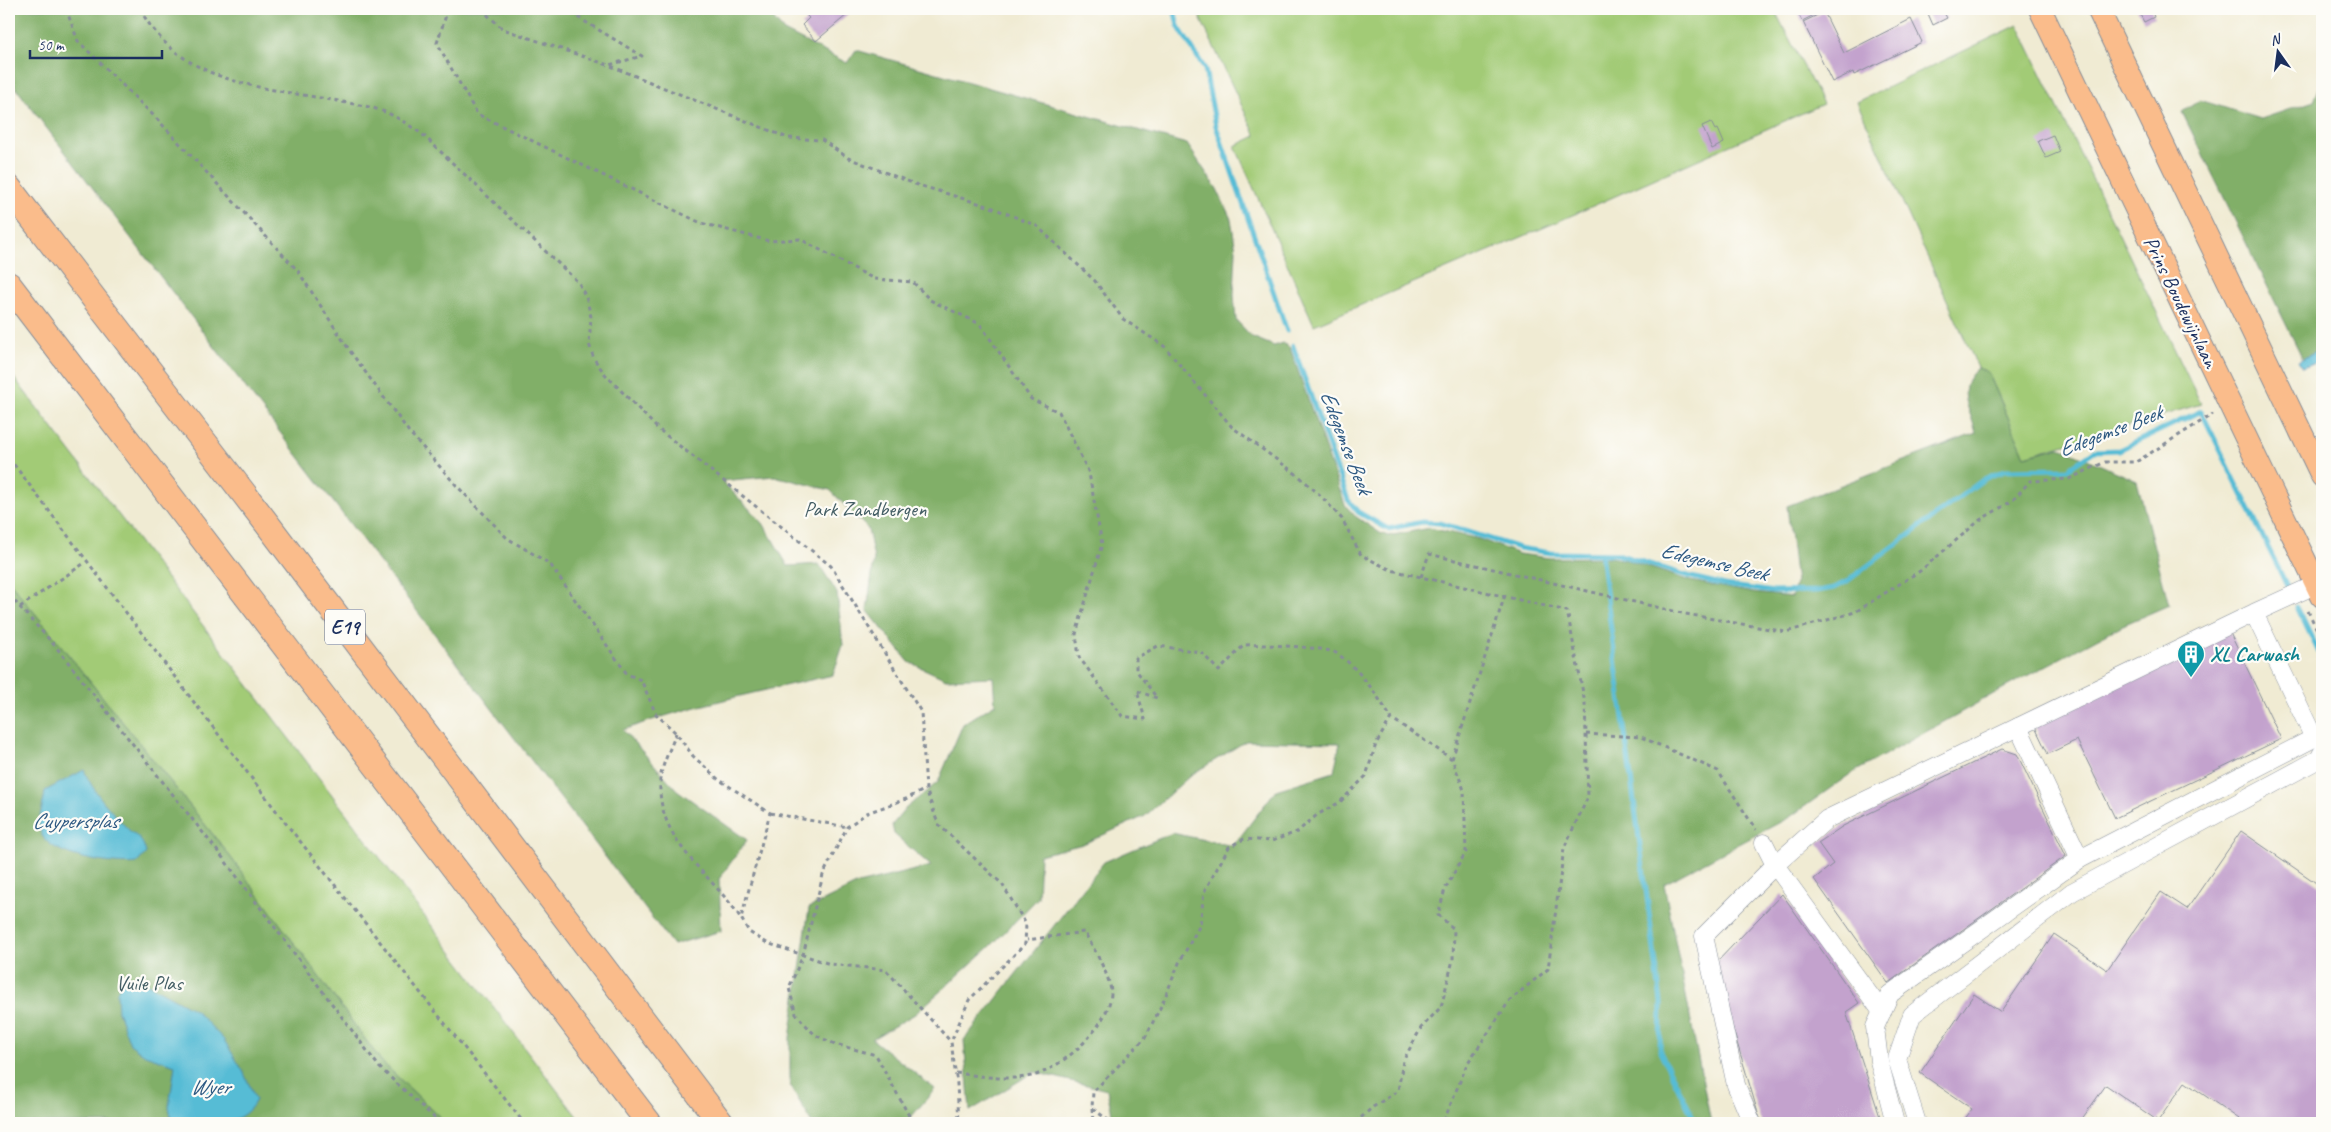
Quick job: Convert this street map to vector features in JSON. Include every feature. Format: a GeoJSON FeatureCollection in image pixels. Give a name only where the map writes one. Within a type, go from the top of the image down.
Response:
{"type":"FeatureCollection","features":[{"type":"Feature","properties":{"kind":"highway","name":"E19"},"geometry":{"type":"LineString","coordinates":[[9,188],[271,529],[721,1123]]}},
{"type":"Feature","properties":{"kind":"highway"},"geometry":{"type":"LineString","coordinates":[[9,285],[648,1123]]}},
{"type":"Feature","properties":{"kind":"main road","name":"Prins Boudewijnlaan"},"geometry":{"type":"LineString","coordinates":[[2040,9],[2320,590]]}},
{"type":"Feature","properties":{"kind":"main road"},"geometry":{"type":"LineString","coordinates":[[2098,9],[2322,476]]}},
{"type":"Feature","properties":{"kind":"lane"},"geometry":{"type":"LineString","coordinates":[[1752,1123],[1736,1085],[1704,936],[1775,865],[1827,819],[2254,613],[2320,590]]}},
{"type":"Feature","properties":{"kind":"lane"},"geometry":{"type":"LineString","coordinates":[[1895,1123],[1879,1061],[1876,1027],[1890,994],[2080,859],[2314,738],[2254,613]]}},
{"type":"Feature","properties":{"kind":"lane"},"geometry":{"type":"LineString","coordinates":[[2018,727],[2080,859]]}},
{"type":"Feature","properties":{"kind":"lane"},"geometry":{"type":"LineString","coordinates":[[1917,1123],[1897,1059],[1912,1015],[2072,892],[2319,759],[2322,753]]}},
{"type":"Feature","properties":{"kind":"lane"},"geometry":{"type":"LineString","coordinates":[[1764,843],[1775,865],[1882,1012]]}},
{"type":"Feature","properties":{"kind":"path"},"geometry":{"type":"LineString","coordinates":[[66,9],[78,41],[158,120],[298,270],[350,351],[409,432],[507,538],[550,564],[627,674],[641,680],[656,714],[676,734],[693,756],[718,779],[770,813],[846,827]]}},
{"type":"Feature","properties":{"kind":"path"},"geometry":{"type":"LineString","coordinates":[[140,9],[149,25],[167,46],[188,62],[228,80],[375,108],[399,118],[422,134],[579,283],[587,300],[591,317],[588,344],[594,359],[606,374],[657,428],[831,566],[921,712],[926,789],[938,824],[1002,884],[1026,924],[1027,940]]}},
{"type":"Feature","properties":{"kind":"path"},"geometry":{"type":"LineString","coordinates":[[448,9],[437,43],[477,114],[701,223],[769,241],[800,239],[874,279],[913,282],[930,300],[980,324],[1031,399],[1059,412],[1089,473],[1102,544],[1076,634],[1079,657],[1122,716],[1145,719],[1137,691],[1157,698],[1136,670],[1136,658],[1158,646],[1201,652],[1219,671],[1244,644],[1265,644],[1335,652],[1375,690],[1391,718],[1452,759],[1464,790],[1466,852],[1445,889],[1438,915],[1454,929],[1453,960],[1441,1007],[1421,1028],[1403,1060],[1398,1091],[1373,1107],[1355,1123]]}},
{"type":"Feature","properties":{"kind":"path"},"geometry":{"type":"LineString","coordinates":[[481,9],[504,29],[608,65],[788,138],[822,140],[848,158],[915,184],[991,207],[1037,226],[1095,281],[1123,319],[1164,346],[1232,426],[1299,476],[1321,496],[1342,520],[1361,555],[1391,570],[1505,595],[1567,611],[1585,703],[1588,797],[1564,848],[1548,969],[1510,1000],[1467,1064],[1443,1123]]}},
{"type":"Feature","properties":{"kind":"path"},"geometry":{"type":"LineString","coordinates":[[564,9],[642,56],[608,65]]}},
{"type":"Feature","properties":{"kind":"path"},"geometry":{"type":"LineString","coordinates":[[1421,577],[1429,554],[1686,614],[1786,632],[1855,612],[1920,570],[1980,520],[2012,501],[2030,481],[2069,479],[2106,462],[2136,462],[2212,415]]}},
{"type":"Feature","properties":{"kind":"path"},"geometry":{"type":"LineString","coordinates":[[9,458],[284,821],[524,1123]]}},
{"type":"Feature","properties":{"kind":"path"},"geometry":{"type":"LineString","coordinates":[[20,607],[86,562]]}},
{"type":"Feature","properties":{"kind":"path"},"geometry":{"type":"LineString","coordinates":[[1452,759],[1505,595]]}},
{"type":"Feature","properties":{"kind":"path"},"geometry":{"type":"LineString","coordinates":[[10,597],[56,647],[223,858],[380,1068],[440,1123]]}},
{"type":"Feature","properties":{"kind":"path"},"geometry":{"type":"LineString","coordinates":[[1094,1123],[1092,1092],[1145,1038],[1163,1002],[1179,962],[1200,925],[1204,892],[1229,847],[1244,838],[1272,842],[1297,832],[1317,815],[1340,802],[1366,776],[1376,744],[1391,718]]}},
{"type":"Feature","properties":{"kind":"path"},"geometry":{"type":"LineString","coordinates":[[676,734],[660,780],[663,812],[672,837],[695,865],[725,895],[750,932],[767,943],[830,964],[886,970],[951,1042]]}},
{"type":"Feature","properties":{"kind":"path"},"geometry":{"type":"LineString","coordinates":[[1586,734],[1641,737],[1718,772],[1764,843]]}},
{"type":"Feature","properties":{"kind":"path"},"geometry":{"type":"LineString","coordinates":[[913,1123],[876,1056],[835,1044],[815,1035],[796,1014],[789,988],[803,955],[823,875],[846,827],[867,813],[906,800],[926,789]]}},
{"type":"Feature","properties":{"kind":"path"},"geometry":{"type":"LineString","coordinates":[[741,918],[770,813]]}},
{"type":"Feature","properties":{"kind":"path"},"geometry":{"type":"LineString","coordinates":[[956,1073],[999,1079],[1033,1076],[1072,1056],[1105,1016],[1111,991],[1095,948],[1084,932],[1027,940],[969,1000],[951,1042],[956,1073],[959,1123]]}},
{"type":"Feature","properties":{"kind":"path"},"geometry":{"type":"LineString","coordinates":[[1092,1108],[1112,1123]]}},
{"type":"Feature","properties":{"kind":"green space","name":"Park Zandbergen"},"geometry":{"type":"Polygon","coordinates":[[[9,9],[765,9],[784,31],[847,63],[856,50],[1187,144],[1217,189],[1231,219],[1236,250],[1234,295],[1236,320],[1252,337],[1274,346],[1283,343],[1290,348],[1345,505],[1355,516],[1380,533],[1388,536],[1430,528],[1479,539],[1519,554],[1550,558],[1610,557],[1627,560],[1690,581],[1753,593],[1792,597],[1796,583],[1787,506],[1976,433],[1965,391],[1967,383],[1978,368],[1988,372],[2025,456],[2060,447],[2137,481],[2169,605],[2123,625],[2006,687],[1849,775],[1790,817],[1664,884],[1711,1123],[1114,1123],[1107,1090],[1034,1072],[970,1111],[964,1040],[1104,862],[1172,833],[1233,846],[1276,790],[1334,772],[1340,743],[1246,741],[1191,775],[1145,816],[1083,844],[1040,855],[1038,898],[991,946],[915,1014],[872,1039],[935,1089],[906,1123],[812,1123],[790,1085],[790,1038],[809,908],[858,884],[931,866],[894,834],[892,825],[906,808],[938,782],[963,724],[995,704],[993,677],[946,679],[909,662],[867,610],[874,559],[868,529],[830,490],[774,476],[722,481],[763,523],[788,566],[819,564],[837,593],[843,645],[833,675],[701,706],[623,730],[677,790],[747,840],[719,879],[721,931],[673,945],[9,79],[9,9]]]}},
{"type":"Feature","properties":{"kind":"green space"},"geometry":{"type":"Polygon","coordinates":[[[1196,9],[1784,9],[1776,13],[1823,104],[1550,225],[1314,325],[1235,146],[1256,136],[1196,9]]]}},
{"type":"Feature","properties":{"kind":"green space"},"geometry":{"type":"Polygon","coordinates":[[[2018,25],[2201,404],[2025,456],[1988,372],[1978,368],[1857,102],[2018,25]]]}},
{"type":"Feature","properties":{"kind":"green space"},"geometry":{"type":"Polygon","coordinates":[[[2322,81],[2322,349],[2303,359],[2182,112],[2200,100],[2261,119],[2314,101],[2322,81]]]}},
{"type":"Feature","properties":{"kind":"green space"},"geometry":{"type":"Polygon","coordinates":[[[9,371],[582,1123],[446,1123],[382,1062],[223,847],[9,581],[9,371]]]}},
{"type":"Feature","properties":{"kind":"green space","name":"Vuile Plas"},"geometry":{"type":"Polygon","coordinates":[[[9,581],[223,847],[382,1062],[446,1123],[9,1123],[9,581]]]}},
{"type":"Feature","properties":{"kind":"water"},"geometry":{"type":"Polygon","coordinates":[[[2322,349],[2322,360],[2302,368],[2298,361],[2322,349]]]}},
{"type":"Feature","properties":{"kind":"water","name":"Cuypersplas"},"geometry":{"type":"Polygon","coordinates":[[[84,770],[87,778],[102,800],[143,843],[146,853],[137,863],[114,863],[69,854],[47,841],[41,833],[40,818],[45,791],[84,770]]]}},
{"type":"Feature","properties":{"kind":"water","name":"Wyer"},"geometry":{"type":"Polygon","coordinates":[[[124,976],[144,982],[196,1011],[224,1040],[243,1071],[256,1100],[249,1110],[239,1117],[216,1124],[166,1123],[171,1116],[169,1107],[175,1065],[145,1055],[130,1044],[118,1011],[117,992],[124,976]]]}},
{"type":"Feature","properties":{"kind":"building"},"geometry":{"type":"Polygon","coordinates":[[[810,9],[854,9],[816,41],[802,25],[809,18],[805,14],[810,9]]]}},
{"type":"Feature","properties":{"kind":"building"},"geometry":{"type":"Polygon","coordinates":[[[1814,9],[1816,14],[1802,21],[1798,13],[1814,9]]]}},
{"type":"Feature","properties":{"kind":"building"},"geometry":{"type":"Polygon","coordinates":[[[1926,9],[1942,9],[1947,18],[1933,25],[1926,9]]]}},
{"type":"Feature","properties":{"kind":"building"},"geometry":{"type":"Polygon","coordinates":[[[2137,9],[2151,9],[2154,17],[2144,22],[2137,9]]]}},
{"type":"Feature","properties":{"kind":"building"},"geometry":{"type":"Polygon","coordinates":[[[1824,12],[1844,53],[1911,19],[1922,42],[1854,75],[1853,72],[1832,82],[1803,22],[1824,12]]]}},
{"type":"Feature","properties":{"kind":"building"},"geometry":{"type":"Polygon","coordinates":[[[1711,122],[1715,130],[1718,129],[1724,143],[1712,149],[1702,126],[1711,122]]]}},
{"type":"Feature","properties":{"kind":"building"},"geometry":{"type":"Polygon","coordinates":[[[2053,135],[2060,152],[2046,158],[2038,141],[2053,135]]]}},
{"type":"Feature","properties":{"kind":"building","name":"XL Carwash"},"geometry":{"type":"Polygon","coordinates":[[[2229,631],[2281,739],[2115,818],[2077,740],[2048,754],[2034,725],[2229,631]]]}},
{"type":"Feature","properties":{"kind":"building"},"geometry":{"type":"Polygon","coordinates":[[[2002,749],[2017,754],[2066,856],[1888,983],[1814,879],[1833,864],[1818,843],[1843,826],[2002,749]]]}},
{"type":"Feature","properties":{"kind":"building"},"geometry":{"type":"Polygon","coordinates":[[[2241,831],[2322,887],[2322,1123],[2245,1123],[2185,1082],[2158,1121],[2106,1085],[2079,1123],[1962,1123],[1972,1109],[1920,1073],[1974,994],[2001,1012],[2054,934],[2107,970],[2161,892],[2187,909],[2241,831]]]}},
{"type":"Feature","properties":{"kind":"building"},"geometry":{"type":"Polygon","coordinates":[[[1782,894],[1859,1003],[1846,1012],[1882,1123],[1762,1123],[1714,965],[1782,894]]]}},
{"type":"Feature","properties":{"kind":"waterway","name":"Edegemse Beek"},"geometry":{"type":"LineString","coordinates":[[1174,9],[1178,26],[1205,69],[1216,126],[1287,331]]}},
{"type":"Feature","properties":{"kind":"waterway","name":"Edegemse Beek"},"geometry":{"type":"LineString","coordinates":[[1293,346],[1348,500],[1358,512],[1388,529],[1422,522],[1440,523],[1519,548],[1551,553],[1617,554],[1691,577],[1725,585],[1774,592],[1817,591],[1834,588],[1846,582],[1984,479],[2005,470],[2068,469],[2094,451],[2119,450],[2201,411],[2288,588]]}},
{"type":"Feature","properties":{"kind":"waterway"},"geometry":{"type":"LineString","coordinates":[[1601,554],[1661,1002],[1660,1052],[1696,1123]]}},
{"type":"Feature","properties":{"kind":"waterway"},"geometry":{"type":"LineString","coordinates":[[2297,607],[2322,659]]}},
{"type":"Feature","properties":{"kind":"place","name":"XL Carwash"},"geometry":{"type":"Point","coordinates":[2191,678]}}]}
